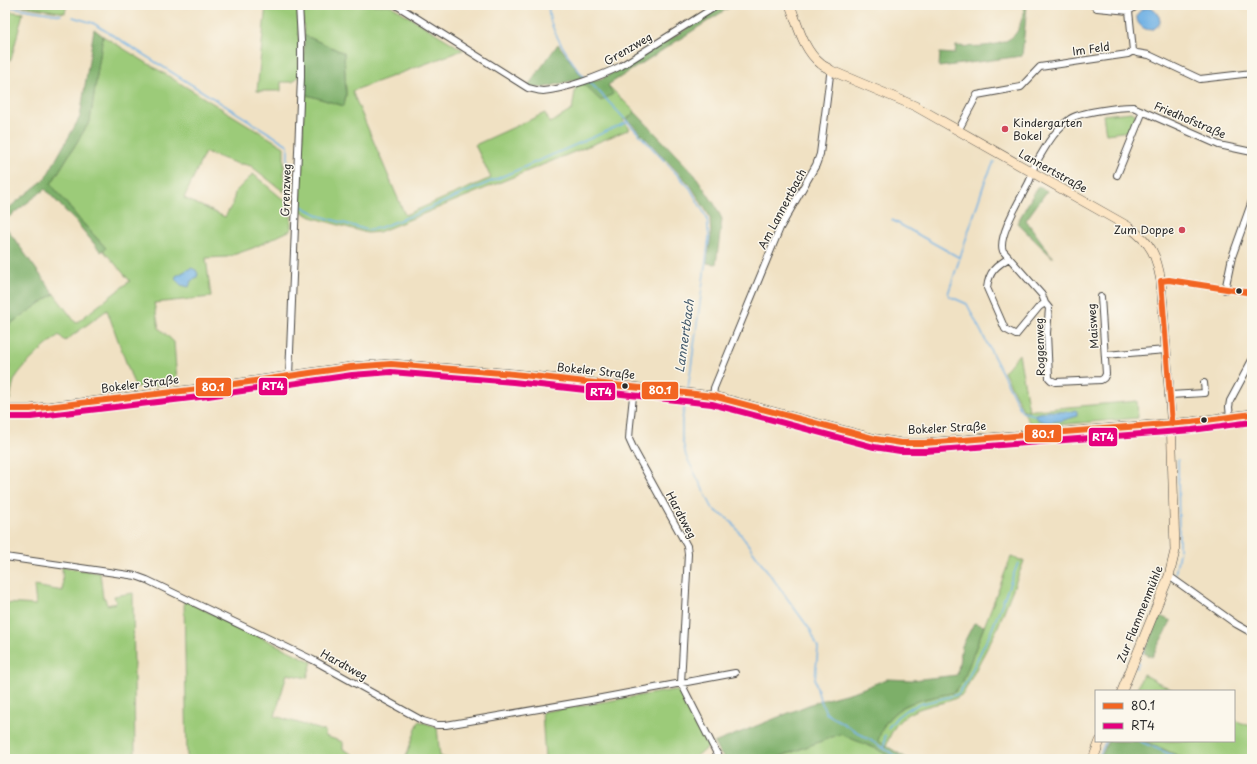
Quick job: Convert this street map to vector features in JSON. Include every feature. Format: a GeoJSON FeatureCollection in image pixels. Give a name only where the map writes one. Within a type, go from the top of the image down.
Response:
{"type":"FeatureCollection","features":[{"type":"Feature","properties":{"kind":"main road","name":"Lannertstraße"},"geometry":{"type":"LineString","coordinates":[[790,5],[804,41],[821,64],[832,71],[915,106],[1129,227],[1141,236],[1155,255],[1161,281],[1172,424]]}},
{"type":"Feature","properties":{"kind":"main road","name":"Bokeler Straße"},"geometry":{"type":"LineString","coordinates":[[5,409],[30,409],[155,395],[351,367],[391,364],[498,373],[713,396],[876,439],[901,443],[926,443],[1172,424],[1252,414]]}},
{"type":"Feature","properties":{"kind":"main road","name":"Zur Flammenmühle"},"geometry":{"type":"LineString","coordinates":[[1122,690],[1169,576],[1174,560],[1176,547],[1172,424]]}},
{"type":"Feature","properties":{"kind":"main road"},"geometry":{"type":"LineString","coordinates":[[1093,759],[1100,742]]}},
{"type":"Feature","properties":{"kind":"street","name":"Grenzweg"},"geometry":{"type":"LineString","coordinates":[[289,376],[301,77],[299,5]]}},
{"type":"Feature","properties":{"kind":"street","name":"Grenzweg"},"geometry":{"type":"LineString","coordinates":[[396,5],[528,88],[542,91],[558,88],[610,72],[718,5]]}},
{"type":"Feature","properties":{"kind":"street"},"geometry":{"type":"LineString","coordinates":[[1093,5],[1097,8],[1129,11],[1138,5]]}},
{"type":"Feature","properties":{"kind":"street"},"geometry":{"type":"LineString","coordinates":[[1129,11],[1133,51],[1149,55],[1200,79],[1252,73]]}},
{"type":"Feature","properties":{"kind":"street","name":"Im Feld"},"geometry":{"type":"LineString","coordinates":[[958,131],[977,95],[1021,87],[1040,67],[1128,54],[1133,51]]}},
{"type":"Feature","properties":{"kind":"street"},"geometry":{"type":"LineString","coordinates":[[1252,68],[1252,79]]}},
{"type":"Feature","properties":{"kind":"street","name":"Am Lannertbach"},"geometry":{"type":"LineString","coordinates":[[713,396],[714,388],[780,228],[816,165],[820,154],[830,75],[832,71]]}},
{"type":"Feature","properties":{"kind":"street","name":"Friedhofstraße"},"geometry":{"type":"LineString","coordinates":[[1032,173],[1049,142],[1060,127],[1072,117],[1121,107],[1133,107],[1218,145],[1252,152]]}},
{"type":"Feature","properties":{"kind":"street","name":"Friedhofstraße"},"geometry":{"type":"LineString","coordinates":[[1117,175],[1143,111]]}},
{"type":"Feature","properties":{"kind":"street","name":"Roggenweg"},"geometry":{"type":"LineString","coordinates":[[1032,173],[1011,218],[1001,247],[1042,295],[1049,308],[1047,333],[1049,378],[1055,382],[1101,380],[1106,374],[1105,355]]}},
{"type":"Feature","properties":{"kind":"street"},"geometry":{"type":"LineString","coordinates":[[1225,290],[1232,257],[1252,201]]}},
{"type":"Feature","properties":{"kind":"street"},"geometry":{"type":"LineString","coordinates":[[1009,258],[994,268],[987,288],[1005,329],[1016,335],[1039,307],[1045,303]]}},
{"type":"Feature","properties":{"kind":"street"},"geometry":{"type":"LineString","coordinates":[[1161,281],[1169,280],[1225,290],[1252,293]]}},
{"type":"Feature","properties":{"kind":"street","name":"Maisweg"},"geometry":{"type":"LineString","coordinates":[[1101,297],[1105,355]]}},
{"type":"Feature","properties":{"kind":"street"},"geometry":{"type":"LineString","coordinates":[[1105,355],[1166,350]]}},
{"type":"Feature","properties":{"kind":"street"},"geometry":{"type":"LineString","coordinates":[[1230,417],[1230,401],[1252,360]]}},
{"type":"Feature","properties":{"kind":"street"},"geometry":{"type":"LineString","coordinates":[[1170,395],[1205,393],[1204,383]]}},
{"type":"Feature","properties":{"kind":"street","name":"Hardtweg"},"geometry":{"type":"LineString","coordinates":[[634,387],[629,439],[687,546],[688,554],[681,683]]}},
{"type":"Feature","properties":{"kind":"street","name":"Hardtweg"},"geometry":{"type":"LineString","coordinates":[[5,557],[136,576],[147,580],[313,660],[423,720],[437,725],[469,721],[735,673]]}},
{"type":"Feature","properties":{"kind":"street"},"geometry":{"type":"LineString","coordinates":[[1169,576],[1236,624],[1252,633]]}},
{"type":"Feature","properties":{"kind":"street"},"geometry":{"type":"LineString","coordinates":[[681,683],[721,759]]}},
{"type":"Feature","properties":{"kind":"green space"},"geometry":{"type":"Polygon","coordinates":[[[17,5],[67,5],[65,13],[17,5]]]}},
{"type":"Feature","properties":{"kind":"green space"},"geometry":{"type":"Polygon","coordinates":[[[266,5],[297,5],[299,40],[298,77],[293,82],[281,82],[281,91],[257,91],[266,5]]]}},
{"type":"Feature","properties":{"kind":"green space"},"geometry":{"type":"Polygon","coordinates":[[[302,5],[390,5],[463,50],[352,91],[405,215],[491,178],[475,145],[545,113],[550,123],[572,110],[576,85],[582,83],[608,85],[635,112],[627,119],[623,120],[630,129],[379,232],[367,233],[311,217],[299,210],[301,197],[304,94],[344,106],[346,94],[344,53],[304,35],[302,5]]]}},
{"type":"Feature","properties":{"kind":"green space"},"geometry":{"type":"Polygon","coordinates":[[[724,5],[733,5],[608,85],[613,94],[601,101],[582,83],[603,78],[669,40],[724,5]]]}},
{"type":"Feature","properties":{"kind":"green space"},"geometry":{"type":"Polygon","coordinates":[[[1025,5],[1027,5],[1022,56],[939,67],[940,53],[955,54],[956,46],[988,46],[1004,42],[1011,38],[1019,27],[1025,5]]]}},
{"type":"Feature","properties":{"kind":"green space"},"geometry":{"type":"Polygon","coordinates":[[[5,11],[23,13],[11,60],[5,59],[5,11]]]}},
{"type":"Feature","properties":{"kind":"green space"},"geometry":{"type":"Polygon","coordinates":[[[94,29],[103,36],[90,121],[51,184],[79,219],[106,248],[101,252],[76,222],[45,189],[5,220],[5,211],[45,179],[80,117],[94,29]]]}},
{"type":"Feature","properties":{"kind":"green space"},"geometry":{"type":"Polygon","coordinates":[[[304,35],[344,53],[346,94],[344,106],[304,94],[304,35]]]}},
{"type":"Feature","properties":{"kind":"green space"},"geometry":{"type":"Polygon","coordinates":[[[103,36],[284,147],[284,192],[251,166],[238,164],[205,152],[184,198],[225,217],[233,203],[235,192],[253,174],[291,206],[291,230],[253,248],[227,257],[206,258],[211,297],[154,303],[159,328],[174,342],[177,383],[135,387],[107,310],[65,341],[59,335],[34,356],[14,381],[10,400],[5,399],[5,363],[9,368],[7,326],[54,294],[76,323],[130,281],[103,250],[106,248],[79,219],[51,184],[90,121],[103,36]]]}},
{"type":"Feature","properties":{"kind":"green space"},"geometry":{"type":"Polygon","coordinates":[[[558,44],[583,78],[542,88],[528,86],[558,44]]]}},
{"type":"Feature","properties":{"kind":"green space"},"geometry":{"type":"Polygon","coordinates":[[[635,112],[695,175],[715,205],[722,219],[716,264],[707,263],[711,237],[710,217],[691,186],[627,119],[635,112]]]}},
{"type":"Feature","properties":{"kind":"green space"},"geometry":{"type":"Polygon","coordinates":[[[1131,112],[1135,114],[1137,118],[1130,131],[1106,134],[1103,115],[1131,112]]]}},
{"type":"Feature","properties":{"kind":"green space"},"geometry":{"type":"Polygon","coordinates":[[[1038,186],[1047,191],[1026,220],[1053,258],[1017,223],[1038,186]]]}},
{"type":"Feature","properties":{"kind":"green space"},"geometry":{"type":"Polygon","coordinates":[[[5,226],[54,294],[7,326],[9,369],[5,363],[5,226]]]}},
{"type":"Feature","properties":{"kind":"green space"},"geometry":{"type":"Polygon","coordinates":[[[1019,354],[1029,410],[1023,410],[1004,372],[1019,354]]]}},
{"type":"Feature","properties":{"kind":"green space"},"geometry":{"type":"Polygon","coordinates":[[[1137,401],[1138,418],[1032,427],[1023,411],[1137,401]]]}},
{"type":"Feature","properties":{"kind":"green space"},"geometry":{"type":"Polygon","coordinates":[[[1011,557],[1024,561],[997,629],[963,694],[950,700],[918,709],[904,717],[894,728],[886,746],[877,741],[887,721],[901,708],[918,701],[955,692],[963,681],[1011,557]]]}},
{"type":"Feature","properties":{"kind":"green space"},"geometry":{"type":"Polygon","coordinates":[[[62,567],[100,573],[103,598],[105,598],[107,605],[116,603],[114,596],[133,593],[135,759],[5,758],[5,603],[36,605],[34,586],[63,591],[62,567]]]}},
{"type":"Feature","properties":{"kind":"green space"},"geometry":{"type":"Polygon","coordinates":[[[184,600],[312,662],[307,678],[287,674],[275,716],[325,731],[325,736],[343,742],[343,749],[361,759],[187,759],[184,600]]]}},
{"type":"Feature","properties":{"kind":"green space"},"geometry":{"type":"Polygon","coordinates":[[[1160,616],[1171,621],[1152,657],[1144,653],[1160,616]]]}},
{"type":"Feature","properties":{"kind":"green space"},"geometry":{"type":"Polygon","coordinates":[[[974,623],[984,626],[963,681],[955,692],[927,698],[901,708],[887,721],[883,728],[878,741],[908,759],[893,759],[877,749],[840,734],[774,759],[725,759],[718,751],[714,743],[816,702],[856,691],[887,679],[912,680],[957,675],[962,646],[974,623]]]}},
{"type":"Feature","properties":{"kind":"green space"},"geometry":{"type":"Polygon","coordinates":[[[1143,674],[1172,690],[1136,690],[1143,674]]]}},
{"type":"Feature","properties":{"kind":"green space"},"geometry":{"type":"Polygon","coordinates":[[[674,690],[681,693],[709,746],[693,759],[545,759],[542,712],[674,690]]]}},
{"type":"Feature","properties":{"kind":"green space"},"geometry":{"type":"Polygon","coordinates":[[[1235,720],[1250,726],[1252,721],[1252,759],[1186,759],[1146,742],[1235,742],[1235,720]]]}},
{"type":"Feature","properties":{"kind":"green space"},"geometry":{"type":"Polygon","coordinates":[[[419,721],[437,727],[440,757],[449,759],[405,759],[419,721]]]}},
{"type":"Feature","properties":{"kind":"green space"},"geometry":{"type":"Polygon","coordinates":[[[840,734],[877,749],[893,759],[777,758],[840,734]]]}},
{"type":"Feature","properties":{"kind":"green space"},"geometry":{"type":"Polygon","coordinates":[[[1108,742],[1146,742],[1186,759],[1100,759],[1108,742]]]}},
{"type":"Feature","properties":{"kind":"water"},"geometry":{"type":"Polygon","coordinates":[[[1145,8],[1152,9],[1158,14],[1160,23],[1156,28],[1151,30],[1142,27],[1139,24],[1137,16],[1140,11],[1145,8]]]}},
{"type":"Feature","properties":{"kind":"water"},"geometry":{"type":"Polygon","coordinates":[[[191,268],[196,270],[198,274],[197,277],[191,281],[189,287],[181,285],[175,279],[176,276],[191,268]]]}},
{"type":"Feature","properties":{"kind":"water"},"geometry":{"type":"Polygon","coordinates":[[[1075,410],[1077,411],[1077,416],[1061,421],[1043,422],[1035,417],[1035,414],[1050,411],[1070,412],[1075,410]]]}},
{"type":"Feature","properties":{"kind":"waterway","name":"Lannertbach"},"geometry":{"type":"LineString","coordinates":[[549,5],[551,21],[558,39],[575,66],[586,79]]}},
{"type":"Feature","properties":{"kind":"waterway"},"geometry":{"type":"LineString","coordinates":[[5,6],[61,15]]}},
{"type":"Feature","properties":{"kind":"waterway"},"geometry":{"type":"LineString","coordinates":[[73,17],[93,23],[288,145],[287,187],[289,194]]}},
{"type":"Feature","properties":{"kind":"waterway","name":"Lannertbach"},"geometry":{"type":"LineString","coordinates":[[589,81],[690,188],[707,218],[709,238],[688,389]]}},
{"type":"Feature","properties":{"kind":"waterway"},"geometry":{"type":"LineString","coordinates":[[301,206],[320,216],[367,230],[379,228],[416,214],[628,122]]}},
{"type":"Feature","properties":{"kind":"waterway"},"geometry":{"type":"LineString","coordinates":[[994,162],[985,181],[948,294],[949,296],[967,304],[1022,412],[1035,415]]}},
{"type":"Feature","properties":{"kind":"waterway"},"geometry":{"type":"LineString","coordinates":[[892,220],[960,258]]}},
{"type":"Feature","properties":{"kind":"waterway","name":"Lannertbach"},"geometry":{"type":"LineString","coordinates":[[687,397],[682,419],[682,438],[686,456],[713,509],[731,521],[811,631],[818,648],[815,680],[819,696],[826,713],[901,759]]}},
{"type":"Feature","properties":{"kind":"waterway"},"geometry":{"type":"LineString","coordinates":[[1178,460],[1179,549]]}},
{"type":"Feature","properties":{"kind":"waterway"},"geometry":{"type":"LineString","coordinates":[[1175,575],[1179,553]]}},
{"type":"Feature","properties":{"kind":"waterway"},"geometry":{"type":"LineString","coordinates":[[888,728],[897,717],[906,710],[920,704],[958,694],[965,684],[992,629],[1018,563]]}},
{"type":"Feature","properties":{"kind":"waterway"},"geometry":{"type":"LineString","coordinates":[[1142,653],[1159,613]]}},
{"type":"Feature","properties":{"kind":"waterway"},"geometry":{"type":"LineString","coordinates":[[1136,668],[1139,662]]}},
{"type":"Feature","properties":{"kind":"waterway"},"geometry":{"type":"LineString","coordinates":[[884,748],[885,735]]}},
{"type":"Feature","properties":{"kind":"waterway"},"geometry":{"type":"LineString","coordinates":[[1098,759],[1106,742]]}},
{"type":"Feature","properties":{"kind":"waterway"},"geometry":{"type":"LineString","coordinates":[[1141,742],[1181,759]]}},
{"type":"Feature","properties":{"kind":"transit line","name":"80.1"},"geometry":{"type":"LineString","coordinates":[[1172,424],[1161,281],[1169,280],[1252,293]]}},
{"type":"Feature","properties":{"kind":"transit line","name":"80.1"},"geometry":{"type":"LineString","coordinates":[[5,409],[30,409],[207,388],[351,367],[391,364],[514,374],[713,396],[876,439],[901,443],[925,443],[1191,422],[1252,414]]}},
{"type":"Feature","properties":{"kind":"transit line","name":"RT4"},"geometry":{"type":"LineString","coordinates":[[5,417],[31,417],[208,396],[352,375],[391,372],[513,382],[712,404],[874,447],[900,451],[926,451],[1192,430],[1252,422]]}},
{"type":"Feature","properties":{"kind":"place","name":"Kindergarten Bokel"},"geometry":{"type":"Point","coordinates":[1005,129]}},
{"type":"Feature","properties":{"kind":"place","name":"Zum Doppe"},"geometry":{"type":"Point","coordinates":[1182,230]}}]}
